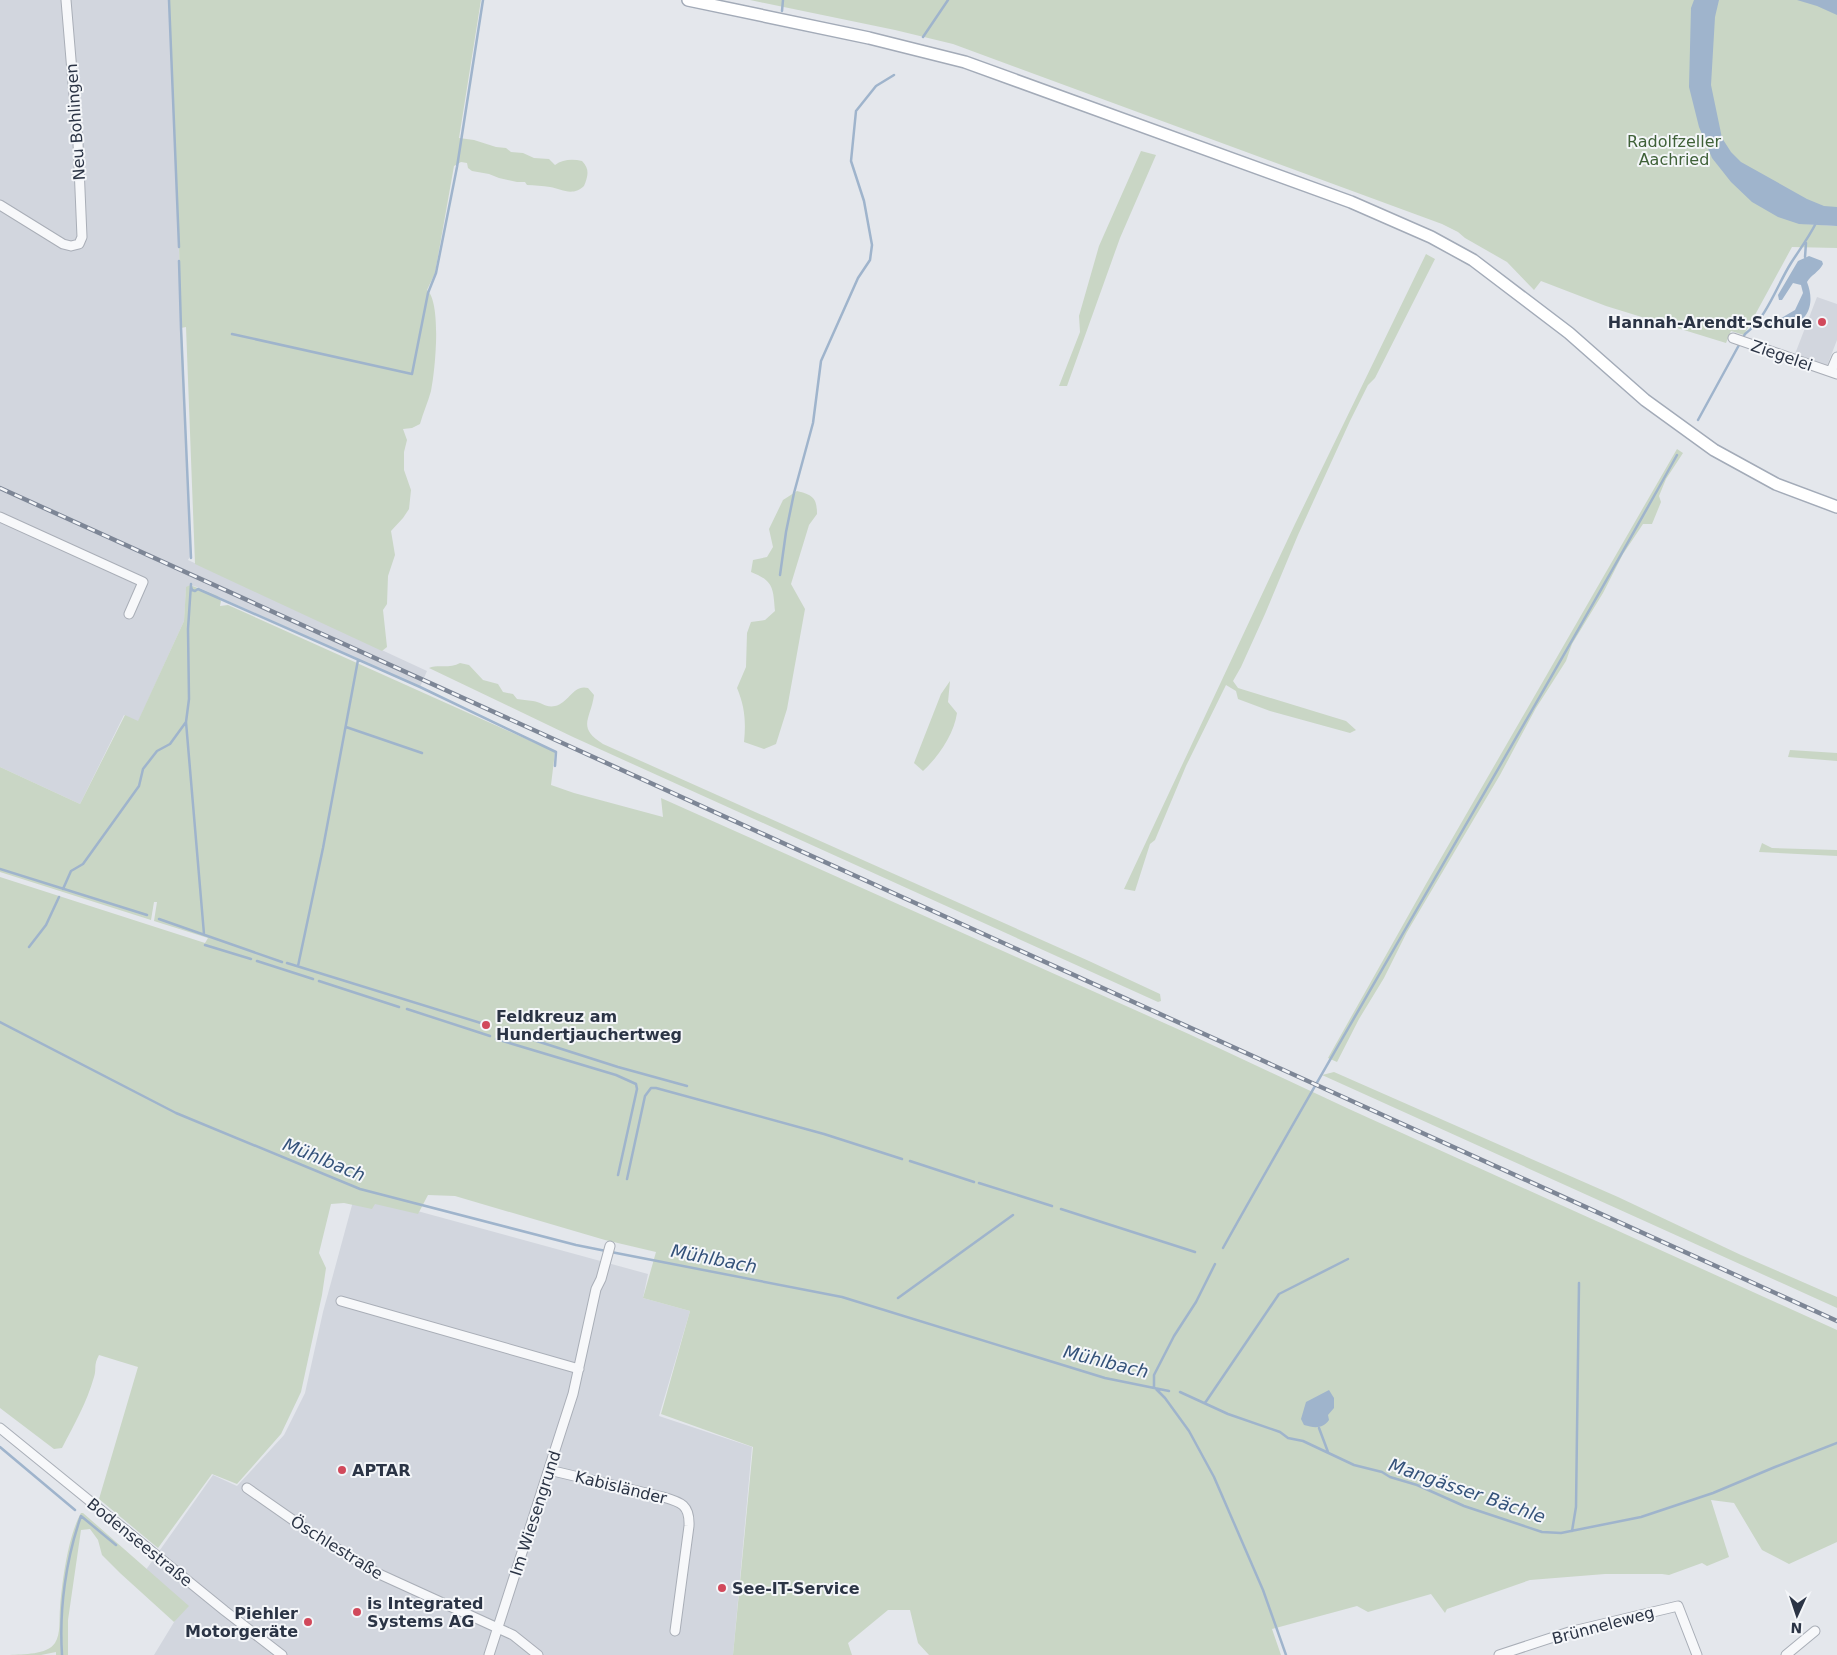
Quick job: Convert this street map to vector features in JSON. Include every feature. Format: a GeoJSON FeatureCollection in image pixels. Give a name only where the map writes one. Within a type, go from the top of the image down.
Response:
{"type":"FeatureCollection","features":[{"type":"Feature","properties":{"kind":"main road"},"geometry":{"type":"LineString","coordinates":[[688,0],[869,38],[965,62],[1351,202],[1431,236],[1473,260],[1569,333],[1645,400],[1714,450],[1776,484],[1837,507]]}},
{"type":"Feature","properties":{"kind":"street","name":"Neu Bohlingen"},"geometry":{"type":"LineString","coordinates":[[0,206],[63,244],[70,246],[79,244],[82,237],[78,143],[66,0]]}},
{"type":"Feature","properties":{"kind":"street","name":"Ziegelei"},"geometry":{"type":"LineString","coordinates":[[1734,338],[1834,372],[1837,357]]}},
{"type":"Feature","properties":{"kind":"street"},"geometry":{"type":"LineString","coordinates":[[0,517],[143,582],[129,614]]}},
{"type":"Feature","properties":{"kind":"street","name":"Im Wiesengrund"},"geometry":{"type":"LineString","coordinates":[[489,1655],[573,1394],[596,1289],[601,1279],[609,1250]]}},
{"type":"Feature","properties":{"kind":"street"},"geometry":{"type":"LineString","coordinates":[[341,1301],[579,1369]]}},
{"type":"Feature","properties":{"kind":"street","name":"Bodenseestraße"},"geometry":{"type":"LineString","coordinates":[[0,1428],[224,1612],[282,1655]]}},
{"type":"Feature","properties":{"kind":"street","name":"Kabisländer"},"geometry":{"type":"LineString","coordinates":[[549,1470],[663,1497],[677,1501],[686,1507],[690,1516],[675,1631]]}},
{"type":"Feature","properties":{"kind":"street","name":"Öschlestraße"},"geometry":{"type":"LineString","coordinates":[[247,1488],[313,1534],[377,1574],[513,1635],[538,1655]]}},
{"type":"Feature","properties":{"kind":"street","name":"Brünneleweg"},"geometry":{"type":"LineString","coordinates":[[1499,1655],[1569,1632],[1678,1606],[1697,1655]]}},
{"type":"Feature","properties":{"kind":"street"},"geometry":{"type":"LineString","coordinates":[[1786,1655],[1815,1631]]}},
{"type":"Feature","properties":{"kind":"shaded area"},"geometry":{"type":"Polygon","coordinates":[[[0,0],[169,0],[191,555],[188,560],[427,671],[420,687],[190,585],[186,588],[184,621],[138,722],[124,715],[80,804],[0,767],[0,0]]]}},
{"type":"Feature","properties":{"kind":"shaded area","name":"Hannah-Arendt-Schule"},"geometry":{"type":"Polygon","coordinates":[[[1817,297],[1837,304],[1837,340],[1827,366],[1795,354],[1817,297]]]}},
{"type":"Feature","properties":{"kind":"shaded area"},"geometry":{"type":"Polygon","coordinates":[[[355,1194],[648,1274],[643,1298],[690,1311],[659,1416],[752,1447],[733,1655],[154,1655],[182,1609],[143,1574],[213,1475],[237,1486],[284,1435],[305,1393],[323,1312],[355,1194]]]}},
{"type":"Feature","properties":{"kind":"green space"},"geometry":{"type":"Polygon","coordinates":[[[169,0],[481,0],[459,138],[506,148],[511,152],[523,153],[534,158],[549,159],[555,165],[565,161],[582,161],[587,170],[584,186],[571,192],[550,187],[527,185],[525,182],[517,182],[472,171],[468,168],[467,163],[461,162],[454,166],[435,273],[427,290],[432,297],[436,323],[431,391],[420,424],[412,428],[403,429],[407,440],[404,452],[404,470],[411,490],[409,509],[391,531],[395,555],[388,576],[387,604],[383,610],[387,647],[382,651],[195,564],[186,327],[181,328],[169,0]]]}},
{"type":"Feature","properties":{"kind":"green space","name":"Radolfzeller Aachried"},"geometry":{"type":"Polygon","coordinates":[[[750,0],[1837,0],[1837,221],[1805,224],[1837,226],[1837,248],[1792,247],[1744,335],[1731,331],[1726,343],[1606,306],[1541,281],[1534,290],[1507,262],[1442,224],[953,44],[750,0]]]}},
{"type":"Feature","properties":{"kind":"green space"},"geometry":{"type":"Polygon","coordinates":[[[1141,151],[1156,155],[1120,238],[1067,386],[1059,386],[1080,332],[1079,316],[1099,246],[1141,151]]]}},
{"type":"Feature","properties":{"kind":"green space"},"geometry":{"type":"Polygon","coordinates":[[[1426,254],[1435,259],[1375,378],[1368,385],[1350,421],[1298,535],[1265,614],[1233,681],[1238,688],[1346,721],[1356,730],[1350,733],[1270,711],[1238,699],[1236,691],[1226,685],[1186,766],[1155,840],[1150,844],[1135,891],[1124,889],[1295,524],[1426,254]]]}},
{"type":"Feature","properties":{"kind":"green space"},"geometry":{"type":"Polygon","coordinates":[[[1677,449],[1683,453],[1666,479],[1659,496],[1661,502],[1652,524],[1643,524],[1623,554],[1603,593],[1572,644],[1566,661],[1536,708],[1500,775],[1407,932],[1384,978],[1359,1019],[1337,1062],[1328,1058],[1426,884],[1677,449]]]}},
{"type":"Feature","properties":{"kind":"green space"},"geometry":{"type":"Polygon","coordinates":[[[797,491],[813,498],[817,509],[817,514],[809,525],[791,584],[805,609],[787,709],[776,744],[764,749],[744,742],[744,715],[737,688],[746,667],[747,633],[751,622],[765,620],[775,611],[771,586],[759,575],[751,572],[753,560],[767,557],[773,547],[769,529],[783,500],[797,491]]]}},
{"type":"Feature","properties":{"kind":"green space"},"geometry":{"type":"Polygon","coordinates":[[[190,585],[218,596],[221,601],[220,606],[228,605],[555,752],[551,785],[663,817],[661,798],[1191,1035],[1349,1109],[1837,1330],[1837,1542],[1789,1564],[1762,1550],[1734,1503],[1711,1500],[1729,1557],[1707,1566],[1702,1563],[1669,1575],[1605,1574],[1530,1580],[1447,1609],[1445,1613],[1431,1594],[1368,1612],[1357,1606],[1272,1629],[1281,1655],[929,1655],[918,1643],[910,1610],[888,1610],[848,1643],[852,1655],[733,1655],[753,1447],[661,1414],[690,1311],[643,1298],[656,1252],[605,1240],[455,1196],[428,1195],[418,1214],[375,1204],[372,1209],[344,1203],[331,1204],[319,1253],[326,1268],[322,1295],[301,1392],[281,1434],[237,1484],[212,1474],[158,1548],[99,1499],[138,1367],[99,1355],[88,1395],[62,1448],[54,1449],[0,1408],[0,877],[205,943],[208,938],[154,921],[157,902],[154,902],[151,920],[0,872],[0,767],[80,804],[125,715],[138,721],[184,621],[186,587],[190,585]]]}},
{"type":"Feature","properties":{"kind":"green space"},"geometry":{"type":"Polygon","coordinates":[[[460,663],[469,665],[483,680],[498,684],[503,692],[513,694],[517,699],[549,706],[560,704],[578,689],[588,688],[594,695],[587,727],[590,733],[603,744],[1089,961],[1160,994],[1161,1001],[1158,1002],[573,737],[429,668],[452,666],[460,663]]]}},
{"type":"Feature","properties":{"kind":"green space"},"geometry":{"type":"Polygon","coordinates":[[[950,681],[948,702],[957,713],[953,729],[935,759],[923,771],[914,763],[941,694],[950,681]]]}},
{"type":"Feature","properties":{"kind":"green space"},"geometry":{"type":"Polygon","coordinates":[[[1790,750],[1837,753],[1837,761],[1788,757],[1790,750]]]}},
{"type":"Feature","properties":{"kind":"green space"},"geometry":{"type":"Polygon","coordinates":[[[1762,843],[1772,848],[1837,850],[1837,856],[1759,852],[1762,843]]]}},
{"type":"Feature","properties":{"kind":"green space"},"geometry":{"type":"Polygon","coordinates":[[[1334,1072],[1618,1197],[1741,1255],[1837,1297],[1837,1308],[1322,1075],[1334,1072]]]}},
{"type":"Feature","properties":{"kind":"green space"},"geometry":{"type":"Polygon","coordinates":[[[81,1513],[189,1606],[174,1622],[102,1555],[98,1540],[90,1529],[81,1530],[68,1620],[68,1655],[56,1655],[56,1652],[41,1655],[10,1655],[41,1652],[51,1647],[57,1639],[66,1559],[76,1523],[81,1513]]]}},
{"type":"Feature","properties":{"kind":"water"},"geometry":{"type":"Polygon","coordinates":[[[1694,0],[1719,0],[1715,17],[1711,85],[1722,138],[1731,152],[1741,162],[1807,199],[1824,206],[1837,207],[1837,226],[1799,224],[1778,217],[1752,202],[1731,182],[1712,158],[1699,127],[1689,87],[1691,8],[1694,0]]]}},
{"type":"Feature","properties":{"kind":"water"},"geometry":{"type":"Polygon","coordinates":[[[1797,0],[1837,0],[1837,15],[1817,6],[1797,0]]]}},
{"type":"Feature","properties":{"kind":"water"},"geometry":{"type":"Polygon","coordinates":[[[1809,256],[1822,261],[1823,264],[1807,282],[1810,300],[1806,314],[1801,320],[1787,327],[1766,329],[1762,327],[1771,319],[1783,317],[1795,310],[1803,293],[1801,285],[1793,283],[1782,300],[1779,300],[1778,295],[1798,261],[1809,256]]]}},
{"type":"Feature","properties":{"kind":"water"},"geometry":{"type":"Polygon","coordinates":[[[1329,1390],[1334,1398],[1334,1408],[1328,1415],[1329,1420],[1327,1423],[1318,1427],[1304,1425],[1301,1419],[1306,1402],[1329,1390]]]}},
{"type":"Feature","properties":{"kind":"waterway"},"geometry":{"type":"LineString","coordinates":[[169,0],[179,247]]}},
{"type":"Feature","properties":{"kind":"waterway"},"geometry":{"type":"LineString","coordinates":[[232,334],[412,374],[428,293],[436,273],[457,167],[483,0]]}},
{"type":"Feature","properties":{"kind":"waterway"},"geometry":{"type":"LineString","coordinates":[[782,11],[783,0]]}},
{"type":"Feature","properties":{"kind":"waterway"},"geometry":{"type":"LineString","coordinates":[[923,37],[948,0]]}},
{"type":"Feature","properties":{"kind":"waterway"},"geometry":{"type":"LineString","coordinates":[[780,575],[794,493],[813,423],[821,361],[858,278],[870,260],[872,245],[864,201],[851,161],[856,111],[876,86],[894,75]]}},
{"type":"Feature","properties":{"kind":"waterway"},"geometry":{"type":"LineString","coordinates":[[1698,420],[1745,334],[1766,310],[1791,263],[1816,223]]}},
{"type":"Feature","properties":{"kind":"waterway"},"geometry":{"type":"LineString","coordinates":[[1805,257],[1806,243]]}},
{"type":"Feature","properties":{"kind":"waterway"},"geometry":{"type":"LineString","coordinates":[[179,261],[191,558]]}},
{"type":"Feature","properties":{"kind":"waterway"},"geometry":{"type":"LineString","coordinates":[[1755,326],[1762,327]]}},
{"type":"Feature","properties":{"kind":"waterway"},"geometry":{"type":"LineString","coordinates":[[1223,1248],[1565,654],[1677,455]]}},
{"type":"Feature","properties":{"kind":"waterway"},"geometry":{"type":"LineString","coordinates":[[191,584],[188,629],[189,699],[186,722],[204,934]]}},
{"type":"Feature","properties":{"kind":"waterway"},"geometry":{"type":"LineString","coordinates":[[191,587],[192,590],[198,589],[420,687],[556,752],[555,766]]}},
{"type":"Feature","properties":{"kind":"waterway"},"geometry":{"type":"LineString","coordinates":[[298,966],[323,848],[358,660]]}},
{"type":"Feature","properties":{"kind":"waterway"},"geometry":{"type":"LineString","coordinates":[[63,889],[71,871],[83,864],[139,786],[143,769],[157,751],[170,744],[186,722]]}},
{"type":"Feature","properties":{"kind":"waterway"},"geometry":{"type":"LineString","coordinates":[[346,727],[422,753]]}},
{"type":"Feature","properties":{"kind":"waterway"},"geometry":{"type":"LineString","coordinates":[[0,869],[147,915]]}},
{"type":"Feature","properties":{"kind":"waterway"},"geometry":{"type":"LineString","coordinates":[[29,947],[46,925],[59,897]]}},
{"type":"Feature","properties":{"kind":"waterway"},"geometry":{"type":"LineString","coordinates":[[159,919],[282,962]]}},
{"type":"Feature","properties":{"kind":"waterway"},"geometry":{"type":"LineString","coordinates":[[205,945],[251,959]]}},
{"type":"Feature","properties":{"kind":"waterway"},"geometry":{"type":"LineString","coordinates":[[257,961],[313,979]]}},
{"type":"Feature","properties":{"kind":"waterway"},"geometry":{"type":"LineString","coordinates":[[287,963],[484,1024]]}},
{"type":"Feature","properties":{"kind":"waterway"},"geometry":{"type":"LineString","coordinates":[[319,981],[399,1007]]}},
{"type":"Feature","properties":{"kind":"waterway"},"geometry":{"type":"LineString","coordinates":[[407,1009],[490,1036]]}},
{"type":"Feature","properties":{"kind":"waterway","name":"Mühlbach"},"geometry":{"type":"LineString","coordinates":[[0,1022],[176,1113],[360,1189],[576,1245],[606,1251]]}},
{"type":"Feature","properties":{"kind":"waterway"},"geometry":{"type":"LineString","coordinates":[[502,1030],[618,1067],[687,1086]]}},
{"type":"Feature","properties":{"kind":"waterway"},"geometry":{"type":"LineString","coordinates":[[496,1039],[616,1075],[636,1084],[637,1089],[618,1175]]}},
{"type":"Feature","properties":{"kind":"waterway"},"geometry":{"type":"LineString","coordinates":[[627,1179],[645,1096],[651,1088],[824,1134],[902,1159]]}},
{"type":"Feature","properties":{"kind":"waterway"},"geometry":{"type":"LineString","coordinates":[[910,1161],[974,1182]]}},
{"type":"Feature","properties":{"kind":"waterway"},"geometry":{"type":"LineString","coordinates":[[979,1183],[1052,1206]]}},
{"type":"Feature","properties":{"kind":"waterway"},"geometry":{"type":"LineString","coordinates":[[1061,1209],[1195,1252]]}},
{"type":"Feature","properties":{"kind":"waterway"},"geometry":{"type":"LineString","coordinates":[[898,1298],[1013,1215]]}},
{"type":"Feature","properties":{"kind":"waterway","name":"Mühlbach"},"geometry":{"type":"LineString","coordinates":[[611,1252],[842,1297],[1105,1378],[1169,1391]]}},
{"type":"Feature","properties":{"kind":"waterway"},"geometry":{"type":"LineString","coordinates":[[1205,1403],[1279,1294],[1348,1259]]}},
{"type":"Feature","properties":{"kind":"waterway"},"geometry":{"type":"LineString","coordinates":[[1154,1387],[1154,1375],[1174,1336],[1196,1302],[1215,1264]]}},
{"type":"Feature","properties":{"kind":"waterway"},"geometry":{"type":"LineString","coordinates":[[1572,1531],[1576,1507],[1579,1283]]}},
{"type":"Feature","properties":{"kind":"waterway","name":"Mühlbach"},"geometry":{"type":"LineString","coordinates":[[1155,1388],[1165,1398],[1189,1431],[1214,1477],[1263,1590],[1286,1655]]}},
{"type":"Feature","properties":{"kind":"waterway","name":"Mangässer Bächle"},"geometry":{"type":"LineString","coordinates":[[1180,1392],[1228,1414],[1280,1432],[1288,1438],[1303,1441],[1354,1465],[1382,1472],[1390,1477],[1417,1485],[1464,1506],[1542,1532],[1561,1533],[1641,1517],[1713,1493],[1837,1443]]}},
{"type":"Feature","properties":{"kind":"waterway"},"geometry":{"type":"LineString","coordinates":[[1319,1428],[1328,1452]]}},
{"type":"Feature","properties":{"kind":"waterway"},"geometry":{"type":"LineString","coordinates":[[0,1447],[75,1510]]}},
{"type":"Feature","properties":{"kind":"waterway"},"geometry":{"type":"LineString","coordinates":[[62,1655],[61,1638],[65,1584],[71,1549],[81,1516],[116,1545]]}},
{"type":"Feature","properties":{"kind":"railway"},"geometry":{"type":"LineString","coordinates":[[0,488],[1837,1321]]}},
{"type":"Feature","properties":{"kind":"place","name":"Hannah-Arendt-Schule"},"geometry":{"type":"Point","coordinates":[1822,322]}},
{"type":"Feature","properties":{"kind":"place","name":"Feldkreuz am Hundertjauchertweg"},"geometry":{"type":"Point","coordinates":[486,1025]}},
{"type":"Feature","properties":{"kind":"place","name":"APTAR"},"geometry":{"type":"Point","coordinates":[342,1470]}},
{"type":"Feature","properties":{"kind":"place","name":"See-IT-Service"},"geometry":{"type":"Point","coordinates":[722,1588]}},
{"type":"Feature","properties":{"kind":"place","name":"is Integrated Systems AG"},"geometry":{"type":"Point","coordinates":[357,1612]}},
{"type":"Feature","properties":{"kind":"place","name":"Piehler Motorgeräte"},"geometry":{"type":"Point","coordinates":[308,1622]}}]}
